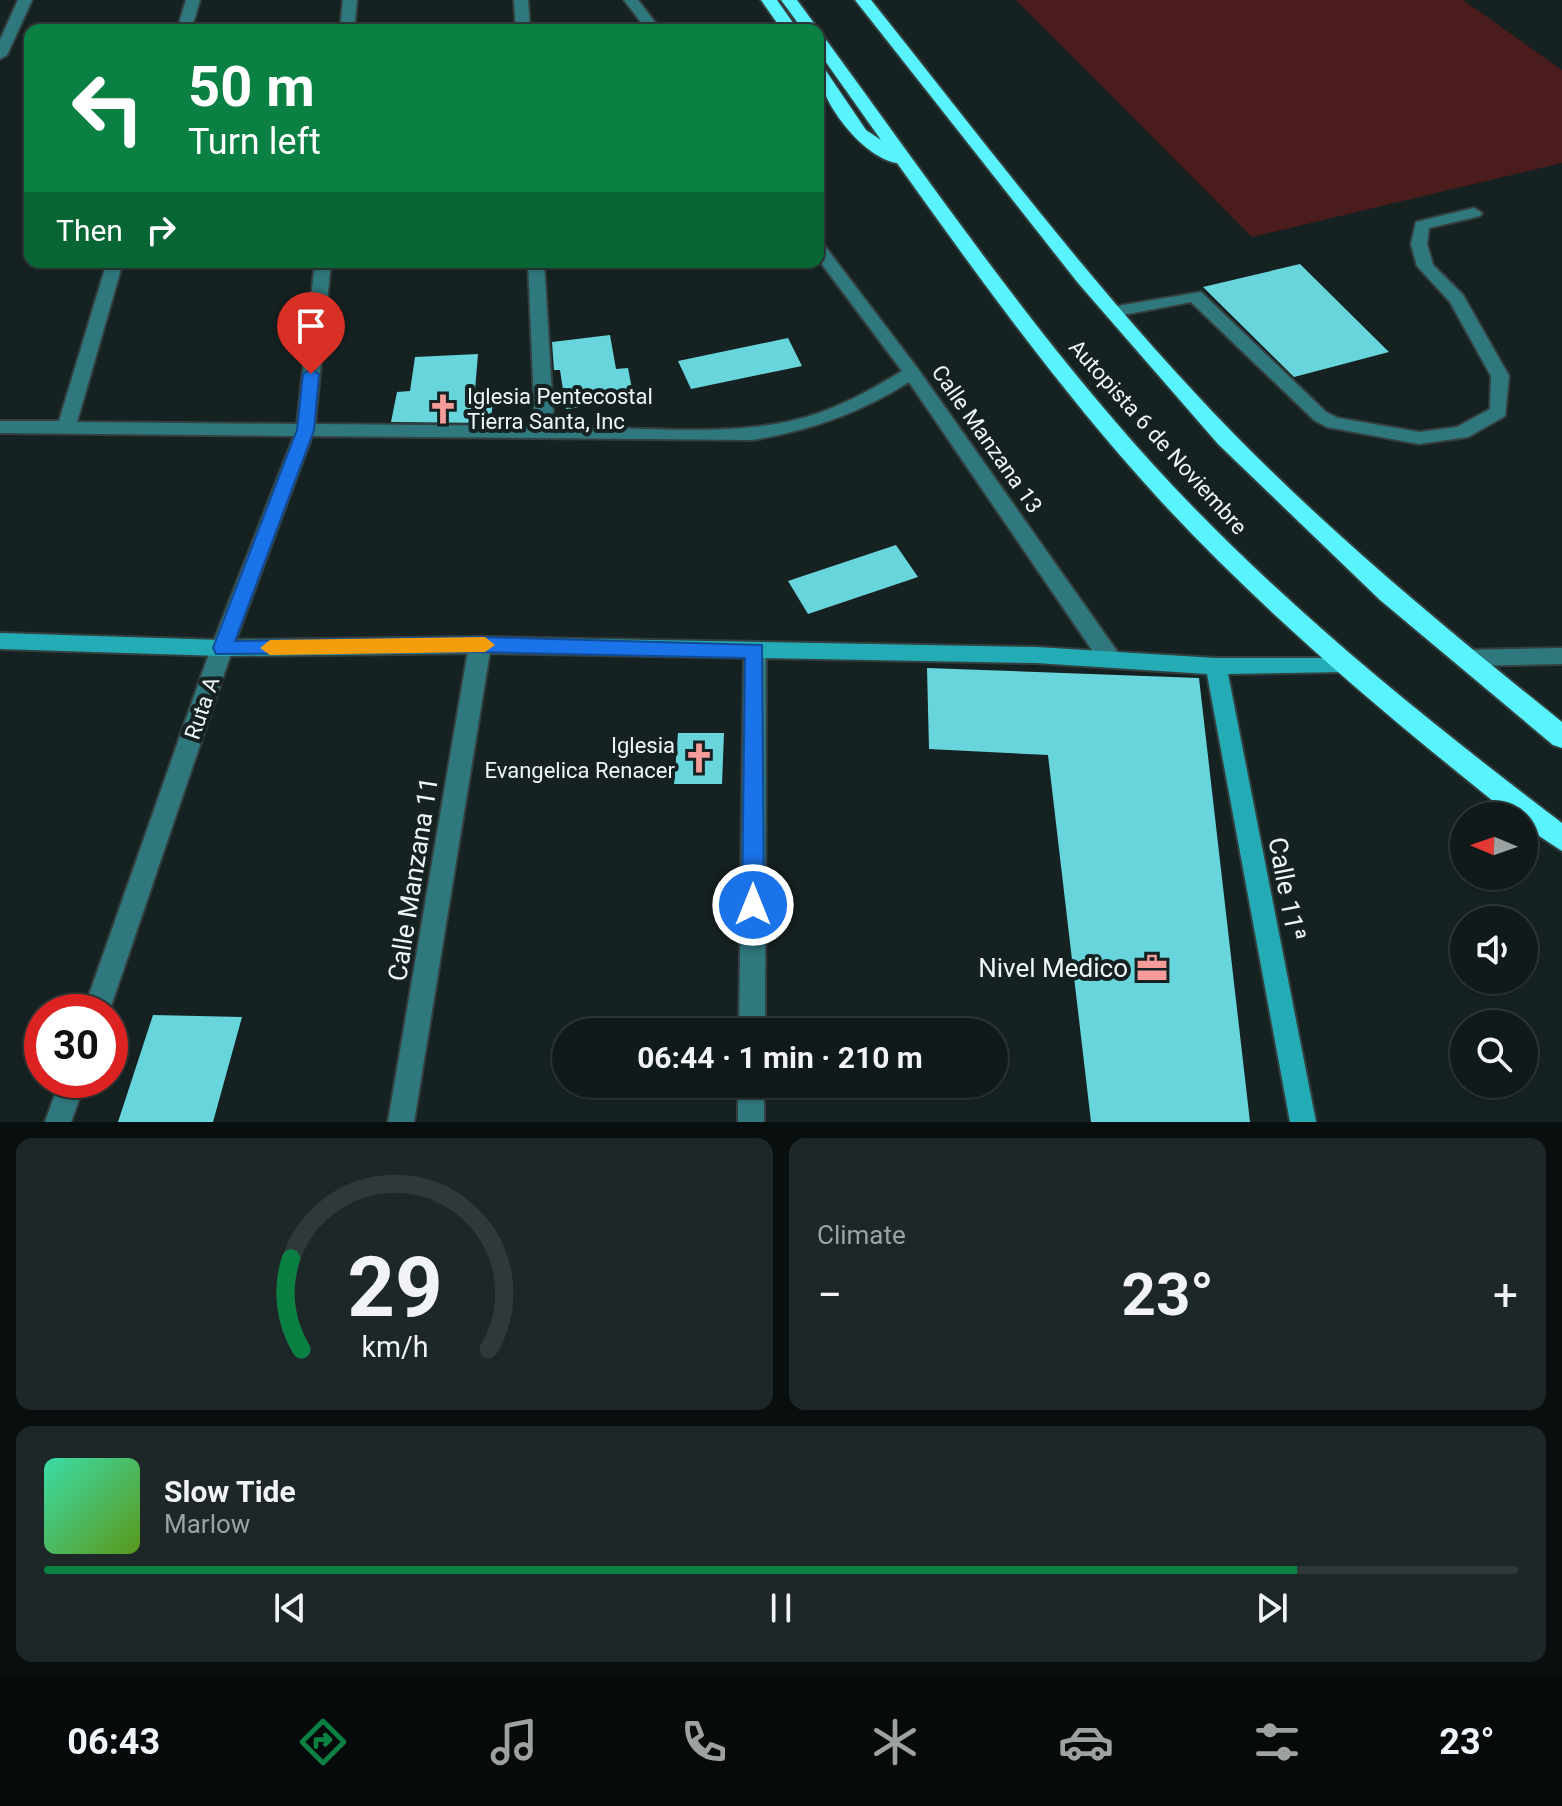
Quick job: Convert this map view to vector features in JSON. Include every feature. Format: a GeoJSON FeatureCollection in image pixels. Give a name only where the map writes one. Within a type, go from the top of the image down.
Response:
{"type":"FeatureCollection","features":[{"type":"Feature","properties":{"kind":"highway"},"geometry":{"type":"LineString","coordinates":[[769,0],[786,24]]}},
{"type":"Feature","properties":{"kind":"highway"},"geometry":{"type":"LineString","coordinates":[[789,0],[807,24]]}},
{"type":"Feature","properties":{"kind":"highway"},"geometry":{"type":"LineString","coordinates":[[863,0],[1112,312],[1226,438],[1321,534],[1464,658],[1562,737]]}},
{"type":"Feature","properties":{"kind":"highway","name":"Autopista 6 de Noviembre"},"geometry":{"type":"LineString","coordinates":[[824,48],[1028,329],[1116,436],[1185,513],[1346,664],[1448,752],[1562,839]]}},
{"type":"Feature","properties":{"kind":"highway"},"geometry":{"type":"LineString","coordinates":[[824,81],[860,134],[909,166]]}},
{"type":"Feature","properties":{"kind":"main road"},"geometry":{"type":"LineString","coordinates":[[0,641],[222,648],[480,645],[1111,660],[1216,666],[1346,664]]}},
{"type":"Feature","properties":{"kind":"main road","name":"Calle 11ª"},"geometry":{"type":"LineString","coordinates":[[1216,666],[1303,1122]]}},
{"type":"Feature","properties":{"kind":"street"},"geometry":{"type":"LineString","coordinates":[[0,55],[25,0]]}},
{"type":"Feature","properties":{"kind":"street"},"geometry":{"type":"LineString","coordinates":[[186,24],[193,0]]}},
{"type":"Feature","properties":{"kind":"street"},"geometry":{"type":"LineString","coordinates":[[348,24],[350,0]]}},
{"type":"Feature","properties":{"kind":"street"},"geometry":{"type":"LineString","coordinates":[[521,0],[523,24]]}},
{"type":"Feature","properties":{"kind":"street"},"geometry":{"type":"LineString","coordinates":[[631,0],[649,24]]}},
{"type":"Feature","properties":{"kind":"street"},"geometry":{"type":"LineString","coordinates":[[1112,312],[1195,296],[1320,416],[1357,428],[1419,438],[1461,433],[1499,412],[1500,376],[1457,299],[1425,266],[1419,244],[1422,225],[1474,213]]}},
{"type":"Feature","properties":{"kind":"street","name":"Calle Manzana 13"},"geometry":{"type":"LineString","coordinates":[[824,256],[912,373],[1111,660]]}},
{"type":"Feature","properties":{"kind":"street"},"geometry":{"type":"LineString","coordinates":[[66,428],[113,268]]}},
{"type":"Feature","properties":{"kind":"street","name":"Ruta A"},"geometry":{"type":"LineString","coordinates":[[102,994],[222,648],[305,430],[322,268]]}},
{"type":"Feature","properties":{"kind":"street"},"geometry":{"type":"LineString","coordinates":[[536,268],[545,433]]}},
{"type":"Feature","properties":{"kind":"street"},"geometry":{"type":"LineString","coordinates":[[0,427],[752,434],[800,428],[864,403],[912,373]]}},
{"type":"Feature","properties":{"kind":"street","name":"Calle Manzana 11"},"geometry":{"type":"LineString","coordinates":[[401,1122],[480,645]]}},
{"type":"Feature","properties":{"kind":"street"},"geometry":{"type":"LineString","coordinates":[[752,1018],[755,651]]}},
{"type":"Feature","properties":{"kind":"street"},"geometry":{"type":"LineString","coordinates":[[1464,658],[1562,656]]}},
{"type":"Feature","properties":{"kind":"street"},"geometry":{"type":"LineString","coordinates":[[58,1122],[67,1098]]}},
{"type":"Feature","properties":{"kind":"street"},"geometry":{"type":"LineString","coordinates":[[751,1098],[751,1122]]}},
{"type":"Feature","properties":{"kind":"shaded area"},"geometry":{"type":"Polygon","coordinates":[[[1016,0],[1463,0],[1562,70],[1562,163],[1252,237],[1016,0]]]}},
{"type":"Feature","properties":{"kind":"building"},"geometry":{"type":"Polygon","coordinates":[[[1300,264],[1389,352],[1294,377],[1203,287],[1300,264]]]}},
{"type":"Feature","properties":{"kind":"building"},"geometry":{"type":"Polygon","coordinates":[[[610,335],[616,369],[628,368],[634,400],[566,409],[560,370],[554,370],[552,342],[610,335]]]}},
{"type":"Feature","properties":{"kind":"building"},"geometry":{"type":"Polygon","coordinates":[[[788,338],[802,366],[691,389],[678,361],[788,338]]]}},
{"type":"Feature","properties":{"kind":"building"},"geometry":{"type":"Polygon","coordinates":[[[478,354],[475,390],[495,389],[490,423],[391,422],[397,392],[410,391],[415,357],[478,354]]]}},
{"type":"Feature","properties":{"kind":"building"},"geometry":{"type":"Polygon","coordinates":[[[896,545],[918,577],[808,614],[788,581],[896,545]]]}},
{"type":"Feature","properties":{"kind":"building","name":"Nivel Medico"},"geometry":{"type":"Polygon","coordinates":[[[927,668],[1199,678],[1250,1122],[1091,1122],[1048,755],[929,749],[927,668]]]}},
{"type":"Feature","properties":{"kind":"building","name":"Iglesia Evangelica Renacer"},"geometry":{"type":"Polygon","coordinates":[[[678,733],[724,733],[722,784],[674,784],[678,733]]]}},
{"type":"Feature","properties":{"kind":"building"},"geometry":{"type":"Polygon","coordinates":[[[153,1015],[242,1017],[213,1122],[118,1122],[153,1015]]]}},
{"type":"Feature","properties":{"kind":"slow traffic"},"geometry":{"type":"LineString","coordinates":[[270,648],[485,645]]}},
{"type":"Feature","properties":{"kind":"place","name":"Iglesia Pentecostal Tierra Santa, Inc"},"geometry":{"type":"Point","coordinates":[443,409]}},
{"type":"Feature","properties":{"kind":"place","name":"Iglesia Evangelica Renacer"},"geometry":{"type":"Point","coordinates":[699,758]}},
{"type":"Feature","properties":{"kind":"place","name":"Nivel Medico"},"geometry":{"type":"Point","coordinates":[1152,968]}},
{"type":"Feature","properties":{"kind":"route"},"geometry":{"type":"LineString","coordinates":[[311,374],[305,430],[222,648],[480,645],[755,651],[753,905]]}}]}
